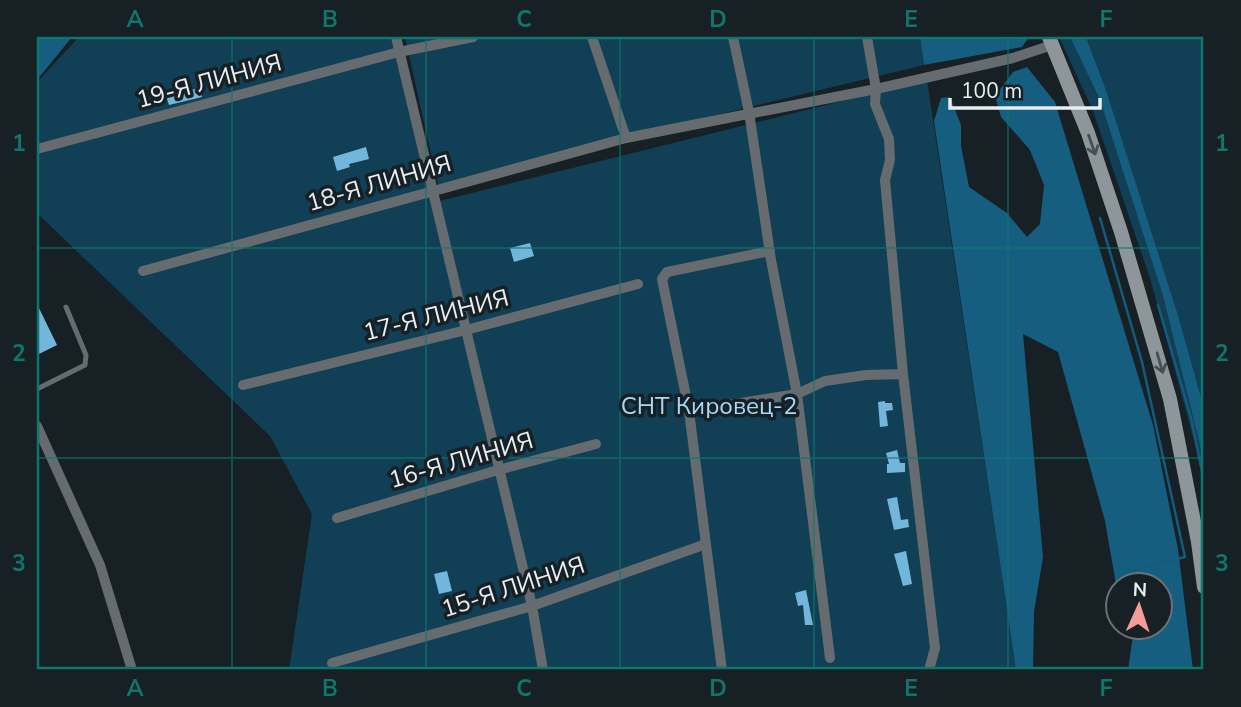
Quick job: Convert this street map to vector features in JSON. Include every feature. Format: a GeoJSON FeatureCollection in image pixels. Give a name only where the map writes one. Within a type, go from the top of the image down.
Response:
{"type":"FeatureCollection","features":[{"type":"Feature","properties":{"kind":"main road"},"geometry":{"type":"LineString","coordinates":[[1051,41],[1088,133],[1113,207],[1170,399],[1198,542],[1204,587]]}},
{"type":"Feature","properties":{"kind":"street"},"geometry":{"type":"LineString","coordinates":[[396,37],[434,189],[498,470],[533,606],[543,670]]}},
{"type":"Feature","properties":{"kind":"street","name":"19-Я ЛИНИЯ"},"geometry":{"type":"LineString","coordinates":[[37,149],[399,52],[473,37]]}},
{"type":"Feature","properties":{"kind":"street"},"geometry":{"type":"LineString","coordinates":[[592,37],[626,138]]}},
{"type":"Feature","properties":{"kind":"street"},"geometry":{"type":"LineString","coordinates":[[733,37],[749,113],[770,251],[797,394],[830,658]]}},
{"type":"Feature","properties":{"kind":"street"},"geometry":{"type":"LineString","coordinates":[[867,37],[876,89],[875,104],[888,139],[890,160],[885,180],[903,374],[934,648],[929,670]]}},
{"type":"Feature","properties":{"kind":"street","name":"18-Я ЛИНИЯ"},"geometry":{"type":"LineString","coordinates":[[143,271],[626,138],[876,89],[1013,58],[1051,41]]}},
{"type":"Feature","properties":{"kind":"street"},"geometry":{"type":"LineString","coordinates":[[722,670],[690,411],[662,279],[667,272],[770,251]]}},
{"type":"Feature","properties":{"kind":"street","name":"17-Я ЛИНИЯ"},"geometry":{"type":"LineString","coordinates":[[243,385],[467,330],[638,284]]}},
{"type":"Feature","properties":{"kind":"street"},"geometry":{"type":"LineString","coordinates":[[690,411],[797,394],[825,381],[866,375],[903,374]]}},
{"type":"Feature","properties":{"kind":"street"},"geometry":{"type":"LineString","coordinates":[[37,426],[100,565],[132,670]]}},
{"type":"Feature","properties":{"kind":"street","name":"16-Я ЛИНИЯ"},"geometry":{"type":"LineString","coordinates":[[337,518],[596,444]]}},
{"type":"Feature","properties":{"kind":"street","name":"15-Я ЛИНИЯ"},"geometry":{"type":"LineString","coordinates":[[332,663],[533,606],[706,544]]}},
{"type":"Feature","properties":{"kind":"lane"},"geometry":{"type":"LineString","coordinates":[[37,390],[85,365],[86,355],[66,307]]}},
{"type":"Feature","properties":{"kind":"green space","name":"СНТ Кировец-2"},"geometry":{"type":"Polygon","coordinates":[[[79,37],[395,37],[432,203],[927,80],[1016,670],[289,670],[312,514],[270,436],[37,213],[37,82],[79,37]]]}},
{"type":"Feature","properties":{"kind":"green space"},"geometry":{"type":"Polygon","coordinates":[[[405,37],[920,37],[924,65],[634,135],[439,190],[405,37]]]}},
{"type":"Feature","properties":{"kind":"green space"},"geometry":{"type":"Polygon","coordinates":[[[1059,37],[1070,37],[1100,100],[1163,296],[1204,462],[1204,493],[1198,455],[1150,278],[1093,111],[1059,37]]]}},
{"type":"Feature","properties":{"kind":"green space"},"geometry":{"type":"Polygon","coordinates":[[[1086,37],[1204,37],[1204,411],[1178,315],[1106,90],[1086,37]]]}},
{"type":"Feature","properties":{"kind":"shaded area"},"geometry":{"type":"Polygon","coordinates":[[[41,37],[72,37],[37,80],[37,42],[41,37]]]}},
{"type":"Feature","properties":{"kind":"shaded area"},"geometry":{"type":"Polygon","coordinates":[[[920,37],[1029,37],[1022,47],[924,65],[920,37]]]}},
{"type":"Feature","properties":{"kind":"shaded area"},"geometry":{"type":"Polygon","coordinates":[[[1070,37],[1086,37],[1106,90],[1178,315],[1203,405],[1204,462],[1163,296],[1100,100],[1070,37]]]}},
{"type":"Feature","properties":{"kind":"shaded area"},"geometry":{"type":"Polygon","coordinates":[[[1027,67],[1055,102],[1153,425],[1178,549],[1193,670],[1128,670],[1132,640],[1174,640],[1174,570],[1113,570],[1105,521],[1058,352],[1023,334],[1043,557],[1034,612],[1033,670],[1016,670],[934,121],[941,98],[950,97],[961,125],[961,146],[969,187],[1007,213],[1027,237],[1040,224],[1044,185],[1030,150],[1001,117],[995,96],[1013,72],[1027,67]]]}},
{"type":"Feature","properties":{"kind":"building"},"geometry":{"type":"Polygon","coordinates":[[[199,88],[202,97],[169,105],[166,96],[199,88]]]}},
{"type":"Feature","properties":{"kind":"building"},"geometry":{"type":"Polygon","coordinates":[[[366,147],[369,159],[349,164],[350,167],[337,171],[333,157],[366,147]]]}},
{"type":"Feature","properties":{"kind":"building"},"geometry":{"type":"Polygon","coordinates":[[[530,243],[534,256],[514,262],[510,248],[530,243]]]}},
{"type":"Feature","properties":{"kind":"building"},"geometry":{"type":"Polygon","coordinates":[[[37,304],[57,345],[37,355],[37,304]]]}},
{"type":"Feature","properties":{"kind":"building"},"geometry":{"type":"Polygon","coordinates":[[[878,402],[892,403],[893,410],[886,411],[888,426],[880,427],[878,402]]]}},
{"type":"Feature","properties":{"kind":"building"},"geometry":{"type":"Polygon","coordinates":[[[897,450],[900,463],[905,463],[905,472],[887,473],[889,464],[886,453],[897,450]]]}},
{"type":"Feature","properties":{"kind":"building"},"geometry":{"type":"Polygon","coordinates":[[[897,497],[901,520],[908,519],[909,527],[894,530],[887,499],[897,497]]]}},
{"type":"Feature","properties":{"kind":"building"},"geometry":{"type":"Polygon","coordinates":[[[906,551],[912,584],[903,586],[894,554],[906,551]]]}},
{"type":"Feature","properties":{"kind":"building"},"geometry":{"type":"Polygon","coordinates":[[[447,571],[452,591],[439,594],[434,574],[447,571]]]}},
{"type":"Feature","properties":{"kind":"building"},"geometry":{"type":"Polygon","coordinates":[[[806,590],[813,625],[805,625],[803,605],[798,606],[795,593],[806,590]]]}},
{"type":"Feature","properties":{"kind":"waterway"},"geometry":{"type":"LineString","coordinates":[[1100,218],[1142,362],[1185,557],[1132,570]]}},
{"type":"Feature","properties":{"kind":"waterway"},"geometry":{"type":"LineString","coordinates":[[1158,305],[1191,418],[1204,481]]}}]}
